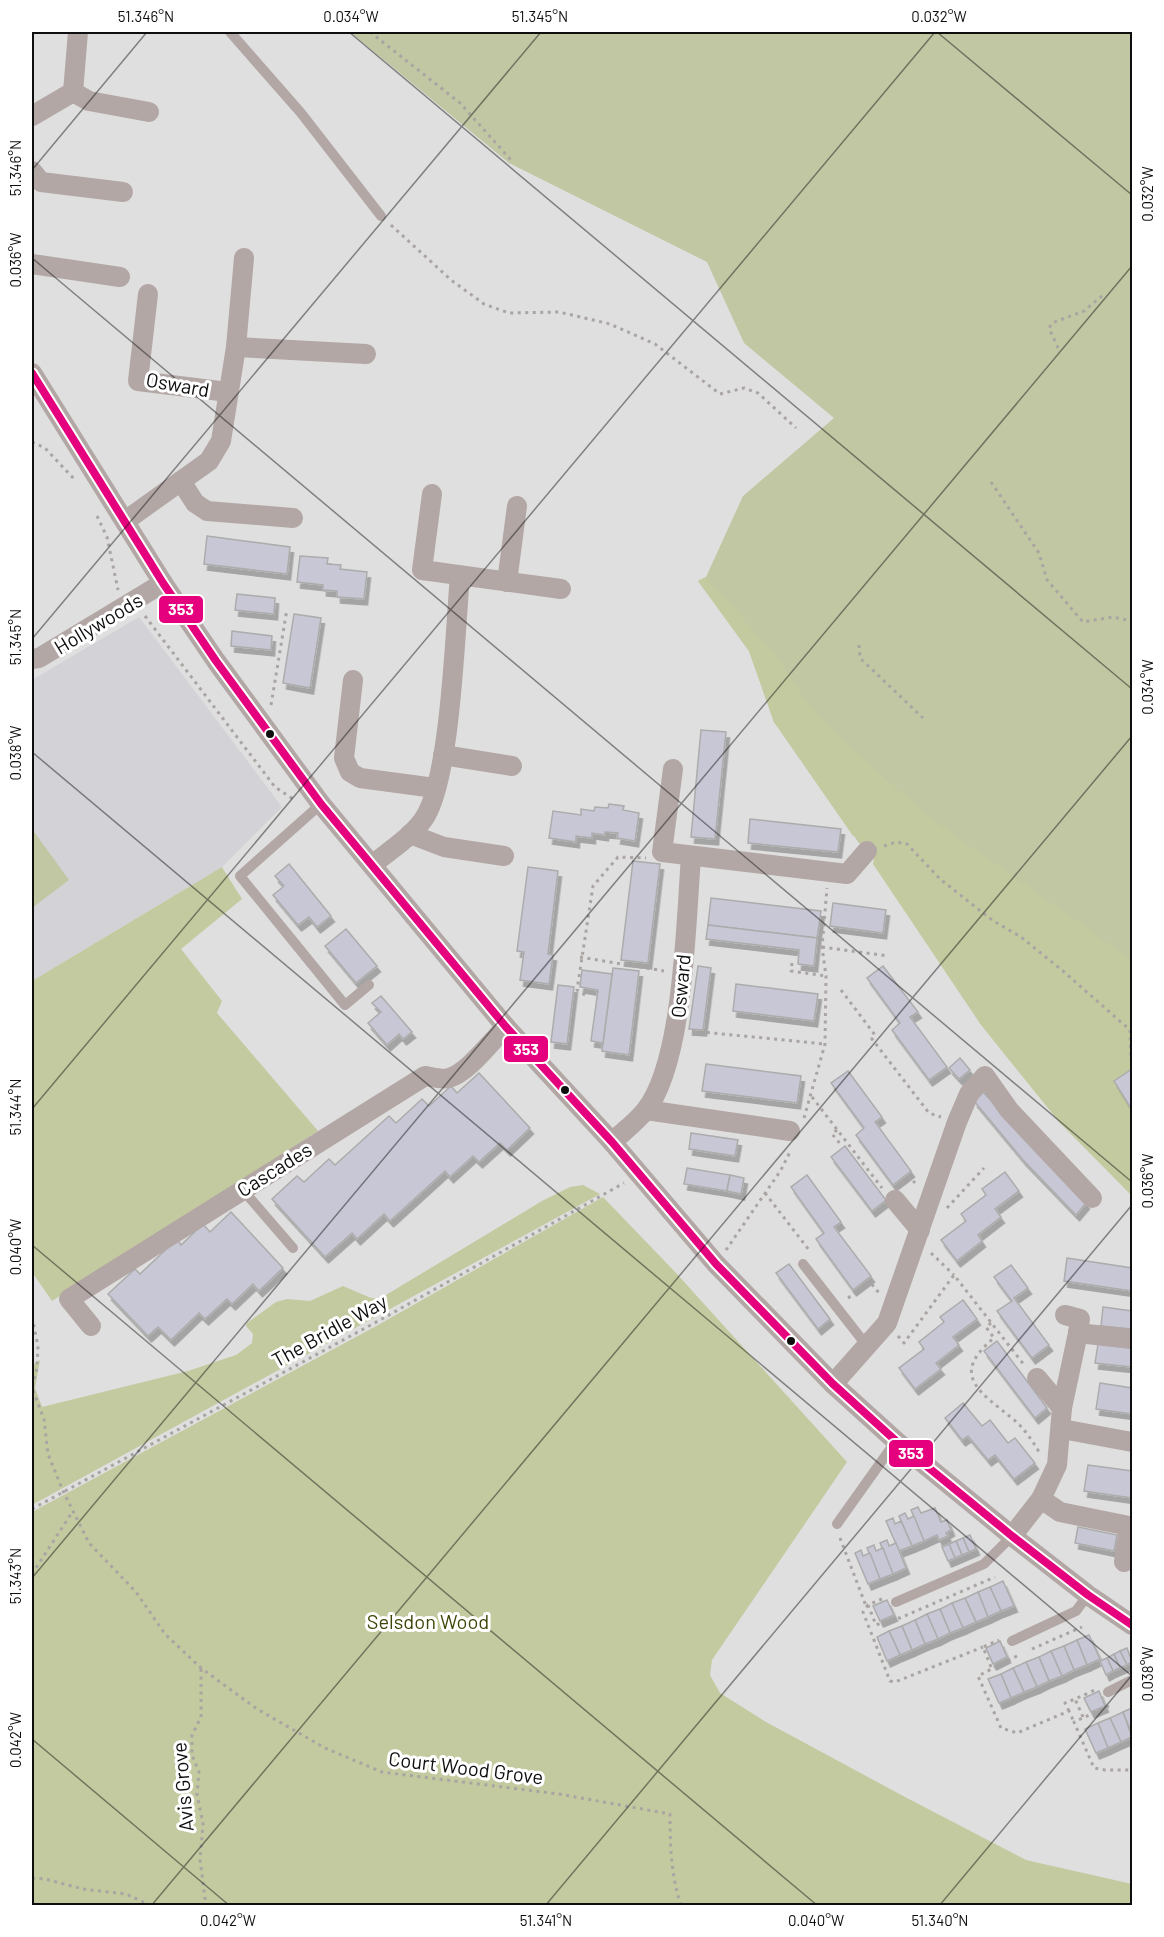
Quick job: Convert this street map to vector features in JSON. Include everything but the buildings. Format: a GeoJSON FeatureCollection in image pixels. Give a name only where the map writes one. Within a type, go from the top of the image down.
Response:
{"type":"FeatureCollection","features":[{"type":"Feature","properties":{"kind":"street"},"geometry":{"type":"LineString","coordinates":[[73,92],[78,32]]}},
{"type":"Feature","properties":{"kind":"street"},"geometry":{"type":"LineString","coordinates":[[73,92],[89,101],[149,112]]}},
{"type":"Feature","properties":{"kind":"street"},"geometry":{"type":"LineString","coordinates":[[32,116],[73,92]]}},
{"type":"Feature","properties":{"kind":"street"},"geometry":{"type":"LineString","coordinates":[[32,171],[41,182],[123,192]]}},
{"type":"Feature","properties":{"kind":"street","name":"Osward"},"geometry":{"type":"LineString","coordinates":[[125,521],[209,460],[221,441],[236,347],[244,258]]}},
{"type":"Feature","properties":{"kind":"street"},"geometry":{"type":"LineString","coordinates":[[32,264],[120,278]]}},
{"type":"Feature","properties":{"kind":"street","name":"Osward"},"geometry":{"type":"LineString","coordinates":[[148,294],[138,381],[228,392]]}},
{"type":"Feature","properties":{"kind":"street"},"geometry":{"type":"LineString","coordinates":[[236,347],[366,354]]}},
{"type":"Feature","properties":{"kind":"street"},"geometry":{"type":"LineString","coordinates":[[33,379],[163,583],[321,804],[506,1027],[612,1142],[716,1264],[833,1384],[897,1441],[1012,1536],[1088,1595],[1132,1625]]}},
{"type":"Feature","properties":{"kind":"street"},"geometry":{"type":"LineString","coordinates":[[181,481],[195,503],[207,511],[293,518]]}},
{"type":"Feature","properties":{"kind":"street"},"geometry":{"type":"LineString","coordinates":[[432,494],[422,570],[561,589]]}},
{"type":"Feature","properties":{"kind":"street"},"geometry":{"type":"LineString","coordinates":[[507,582],[517,506]]}},
{"type":"Feature","properties":{"kind":"street"},"geometry":{"type":"LineString","coordinates":[[372,865],[410,834],[423,820],[435,788],[443,754],[460,576]]}},
{"type":"Feature","properties":{"kind":"street","name":"Hollywoods"},"geometry":{"type":"LineString","coordinates":[[32,659],[39,658],[134,609],[163,583]]}},
{"type":"Feature","properties":{"kind":"street"},"geometry":{"type":"LineString","coordinates":[[353,680],[344,758],[350,772],[360,778],[435,788]]}},
{"type":"Feature","properties":{"kind":"street"},"geometry":{"type":"LineString","coordinates":[[443,754],[512,765]]}},
{"type":"Feature","properties":{"kind":"street"},"geometry":{"type":"LineString","coordinates":[[673,769],[662,852],[847,874],[867,851]]}},
{"type":"Feature","properties":{"kind":"street"},"geometry":{"type":"LineString","coordinates":[[410,834],[444,847],[504,856]]}},
{"type":"Feature","properties":{"kind":"street","name":"Osward"},"geometry":{"type":"LineString","coordinates":[[612,1142],[645,1110],[667,1062],[676,1030],[691,857]]}},
{"type":"Feature","properties":{"kind":"street","name":"Cascades"},"geometry":{"type":"LineString","coordinates":[[91,1326],[69,1299],[425,1076],[448,1079],[471,1066],[484,1048],[506,1027]]}},
{"type":"Feature","properties":{"kind":"street"},"geometry":{"type":"LineString","coordinates":[[833,1384],[890,1317],[918,1235],[938,1205],[957,1122],[969,1094],[985,1076],[1009,1110],[1092,1198]]}},
{"type":"Feature","properties":{"kind":"street"},"geometry":{"type":"LineString","coordinates":[[645,1110],[794,1133]]}},
{"type":"Feature","properties":{"kind":"street"},"geometry":{"type":"LineString","coordinates":[[892,1194],[918,1235]]}},
{"type":"Feature","properties":{"kind":"street"},"geometry":{"type":"LineString","coordinates":[[1012,1536],[1041,1499],[1057,1465],[1062,1429],[1062,1408],[1080,1319],[1065,1315]]}},
{"type":"Feature","properties":{"kind":"street"},"geometry":{"type":"LineString","coordinates":[[1078,1333],[1132,1339]]}},
{"type":"Feature","properties":{"kind":"street"},"geometry":{"type":"LineString","coordinates":[[1033,1369],[1062,1408]]}},
{"type":"Feature","properties":{"kind":"street"},"geometry":{"type":"LineString","coordinates":[[1062,1429],[1132,1442]]}},
{"type":"Feature","properties":{"kind":"street"},"geometry":{"type":"LineString","coordinates":[[1041,1499],[1060,1512],[1129,1526],[1124,1562]]}},
{"type":"Feature","properties":{"kind":"lane"},"geometry":{"type":"LineString","coordinates":[[230,32],[301,113],[381,216]]}},
{"type":"Feature","properties":{"kind":"lane"},"geometry":{"type":"LineString","coordinates":[[321,804],[240,876],[345,1005],[369,985]]}},
{"type":"Feature","properties":{"kind":"lane"},"geometry":{"type":"LineString","coordinates":[[242,1189],[293,1248]]}},
{"type":"Feature","properties":{"kind":"lane"},"geometry":{"type":"LineString","coordinates":[[803,1264],[867,1346]]}},
{"type":"Feature","properties":{"kind":"lane"},"geometry":{"type":"LineString","coordinates":[[837,1524],[897,1441]]}},
{"type":"Feature","properties":{"kind":"lane"},"geometry":{"type":"LineString","coordinates":[[892,1599],[984,1564],[1012,1536]]}},
{"type":"Feature","properties":{"kind":"lane"},"geometry":{"type":"LineString","coordinates":[[1007,1640],[1076,1611],[1088,1595]]}},
{"type":"Feature","properties":{"kind":"lane"},"geometry":{"type":"LineString","coordinates":[[1103,1690],[1132,1680]]}},
{"type":"Feature","properties":{"kind":"path"},"geometry":{"type":"LineString","coordinates":[[370,32],[460,103],[511,160]]}},
{"type":"Feature","properties":{"kind":"path"},"geometry":{"type":"LineString","coordinates":[[381,216],[451,280],[484,304],[508,314],[559,312],[610,324],[655,344],[720,394],[744,388],[758,393],[796,428]]}},
{"type":"Feature","properties":{"kind":"path"},"geometry":{"type":"LineString","coordinates":[[1058,348],[1049,328],[1053,323],[1084,311],[1103,295]]}},
{"type":"Feature","properties":{"kind":"path"},"geometry":{"type":"LineString","coordinates":[[32,442],[45,448],[77,484]]}},
{"type":"Feature","properties":{"kind":"path"},"geometry":{"type":"LineString","coordinates":[[991,482],[1039,553],[1047,580],[1075,616],[1083,622],[1113,617],[1132,621]]}},
{"type":"Feature","properties":{"kind":"path"},"geometry":{"type":"LineString","coordinates":[[93,506],[107,537],[119,592],[275,787],[288,798],[321,804]]}},
{"type":"Feature","properties":{"kind":"path"},"geometry":{"type":"LineString","coordinates":[[267,730],[286,609]]}},
{"type":"Feature","properties":{"kind":"path"},"geometry":{"type":"LineString","coordinates":[[859,645],[860,658],[923,718]]}},
{"type":"Feature","properties":{"kind":"path"},"geometry":{"type":"LineString","coordinates":[[867,851],[896,842],[907,844],[940,879],[992,920],[1021,938],[1064,971],[1130,1030],[1131,1061]]}},
{"type":"Feature","properties":{"kind":"path"},"geometry":{"type":"LineString","coordinates":[[585,995],[577,990],[580,957],[593,886],[618,857],[654,859],[662,852]]}},
{"type":"Feature","properties":{"kind":"path"},"geometry":{"type":"LineString","coordinates":[[716,1264],[781,1170],[794,1133],[812,1096],[825,1044],[825,976],[822,947],[828,872]]}},
{"type":"Feature","properties":{"kind":"path"},"geometry":{"type":"LineString","coordinates":[[822,947],[888,956]]}},
{"type":"Feature","properties":{"kind":"path"},"geometry":{"type":"LineString","coordinates":[[580,957],[681,974]]}},
{"type":"Feature","properties":{"kind":"path"},"geometry":{"type":"LineString","coordinates":[[792,963],[791,971],[825,976]]}},
{"type":"Feature","properties":{"kind":"path"},"geometry":{"type":"LineString","coordinates":[[841,990],[875,1035],[872,1039],[929,1113],[957,1122]]}},
{"type":"Feature","properties":{"kind":"path"},"geometry":{"type":"LineString","coordinates":[[676,1030],[825,1044]]}},
{"type":"Feature","properties":{"kind":"path"},"geometry":{"type":"LineString","coordinates":[[812,1096],[837,1130],[892,1194],[910,1177],[938,1205],[984,1167]]}},
{"type":"Feature","properties":{"kind":"path"},"geometry":{"type":"LineString","coordinates":[[837,1130],[832,1134],[842,1146]]}},
{"type":"Feature","properties":{"kind":"path","name":"The Bridle Way"},"geometry":{"type":"LineString","coordinates":[[32,1509],[380,1320],[639,1174]]}},
{"type":"Feature","properties":{"kind":"path"},"geometry":{"type":"LineString","coordinates":[[765,1193],[813,1256]]}},
{"type":"Feature","properties":{"kind":"path"},"geometry":{"type":"LineString","coordinates":[[918,1235],[1033,1369],[1052,1349]]}},
{"type":"Feature","properties":{"kind":"path"},"geometry":{"type":"LineString","coordinates":[[846,1299],[870,1282],[904,1343],[954,1275]]}},
{"type":"Feature","properties":{"kind":"path","name":"Court Wood Grove"},"geometry":{"type":"LineString","coordinates":[[32,1317],[39,1346],[32,1388],[45,1419],[48,1454],[63,1491],[89,1543],[136,1592],[165,1634],[201,1668],[257,1709],[325,1748],[381,1773],[560,1794],[670,1814],[672,1870],[681,1905]]}},
{"type":"Feature","properties":{"kind":"path"},"geometry":{"type":"LineString","coordinates":[[991,1322],[986,1327],[994,1338],[973,1361],[971,1378],[981,1394],[1022,1427],[1046,1461],[1057,1465]]}},
{"type":"Feature","properties":{"kind":"path"},"geometry":{"type":"LineString","coordinates":[[32,1575],[73,1511]]}},
{"type":"Feature","properties":{"kind":"path"},"geometry":{"type":"LineString","coordinates":[[840,1539],[868,1605]]}},
{"type":"Feature","properties":{"kind":"path"},"geometry":{"type":"LineString","coordinates":[[892,1599],[868,1605],[863,1612],[890,1681],[896,1682],[982,1647],[1007,1640]]}},
{"type":"Feature","properties":{"kind":"path"},"geometry":{"type":"LineString","coordinates":[[1069,1711],[1017,1733],[1004,1731],[999,1725],[978,1676],[992,1667],[1082,1627]]}},
{"type":"Feature","properties":{"kind":"path"},"geometry":{"type":"LineString","coordinates":[[982,1647],[992,1667]]}},
{"type":"Feature","properties":{"kind":"path","name":"Avis Grove"},"geometry":{"type":"LineString","coordinates":[[201,1668],[201,1717],[192,1735],[192,1755],[199,1772],[197,1794],[203,1824],[200,1860],[206,1905]]}},
{"type":"Feature","properties":{"kind":"path"},"geometry":{"type":"LineString","coordinates":[[1103,1690],[1065,1703],[1094,1768],[1132,1770]]}},
{"type":"Feature","properties":{"kind":"path"},"geometry":{"type":"LineString","coordinates":[[1075,1699],[1083,1717]]}},
{"type":"Feature","properties":{"kind":"path"},"geometry":{"type":"LineString","coordinates":[[1074,1722],[1113,1705]]}},
{"type":"Feature","properties":{"kind":"path"},"geometry":{"type":"LineString","coordinates":[[32,1878],[83,1889],[126,1894],[152,1905]]}},
{"type":"Feature","properties":{"kind":"shaded area"},"geometry":{"type":"Polygon","coordinates":[[[139,617],[282,807],[222,867],[32,981],[32,680],[139,617]]]}},
{"type":"Feature","properties":{"kind":"green space"},"geometry":{"type":"Polygon","coordinates":[[[350,32],[1132,32],[1132,1019],[859,843],[774,722],[749,651],[698,581],[706,577],[743,496],[834,418],[744,343],[707,262],[509,163],[350,32]]]}},
{"type":"Feature","properties":{"kind":"green space"},"geometry":{"type":"Polygon","coordinates":[[[706,577],[776,656],[809,705],[855,752],[930,818],[1132,960],[1132,1196],[1060,1123],[981,1025],[873,864],[874,858],[856,836],[853,836],[774,722],[749,651],[698,581],[706,577]]]}},
{"type":"Feature","properties":{"kind":"green space"},"geometry":{"type":"Polygon","coordinates":[[[32,829],[69,880],[32,908],[32,829]]]}},
{"type":"Feature","properties":{"kind":"green space"},"geometry":{"type":"Polygon","coordinates":[[[222,867],[242,899],[181,949],[222,1001],[217,1013],[318,1131],[52,1301],[32,1272],[32,981],[222,867]]]}},
{"type":"Feature","properties":{"kind":"green space"},"geometry":{"type":"Polygon","coordinates":[[[583,1185],[600,1194],[32,1505],[32,1365],[40,1360],[35,1388],[42,1407],[188,1371],[236,1355],[252,1343],[253,1334],[246,1326],[247,1323],[276,1302],[287,1299],[310,1301],[343,1286],[371,1298],[381,1298],[542,1201],[570,1187],[583,1185]]]}},
{"type":"Feature","properties":{"kind":"green space","name":"Selsdon Wood"},"geometry":{"type":"Polygon","coordinates":[[[603,1197],[677,1274],[847,1462],[712,1660],[710,1675],[720,1693],[766,1722],[1026,1860],[1132,1884],[1132,1905],[32,1905],[32,1512],[380,1324],[603,1197]]]}},
{"type":"Feature","properties":{"kind":"transit line","name":"353"},"geometry":{"type":"LineString","coordinates":[[32,373],[163,583],[216,661],[321,804],[506,1027],[612,1142],[716,1264],[833,1384],[896,1441],[1012,1536],[1088,1595],[1132,1625]]}}]}
